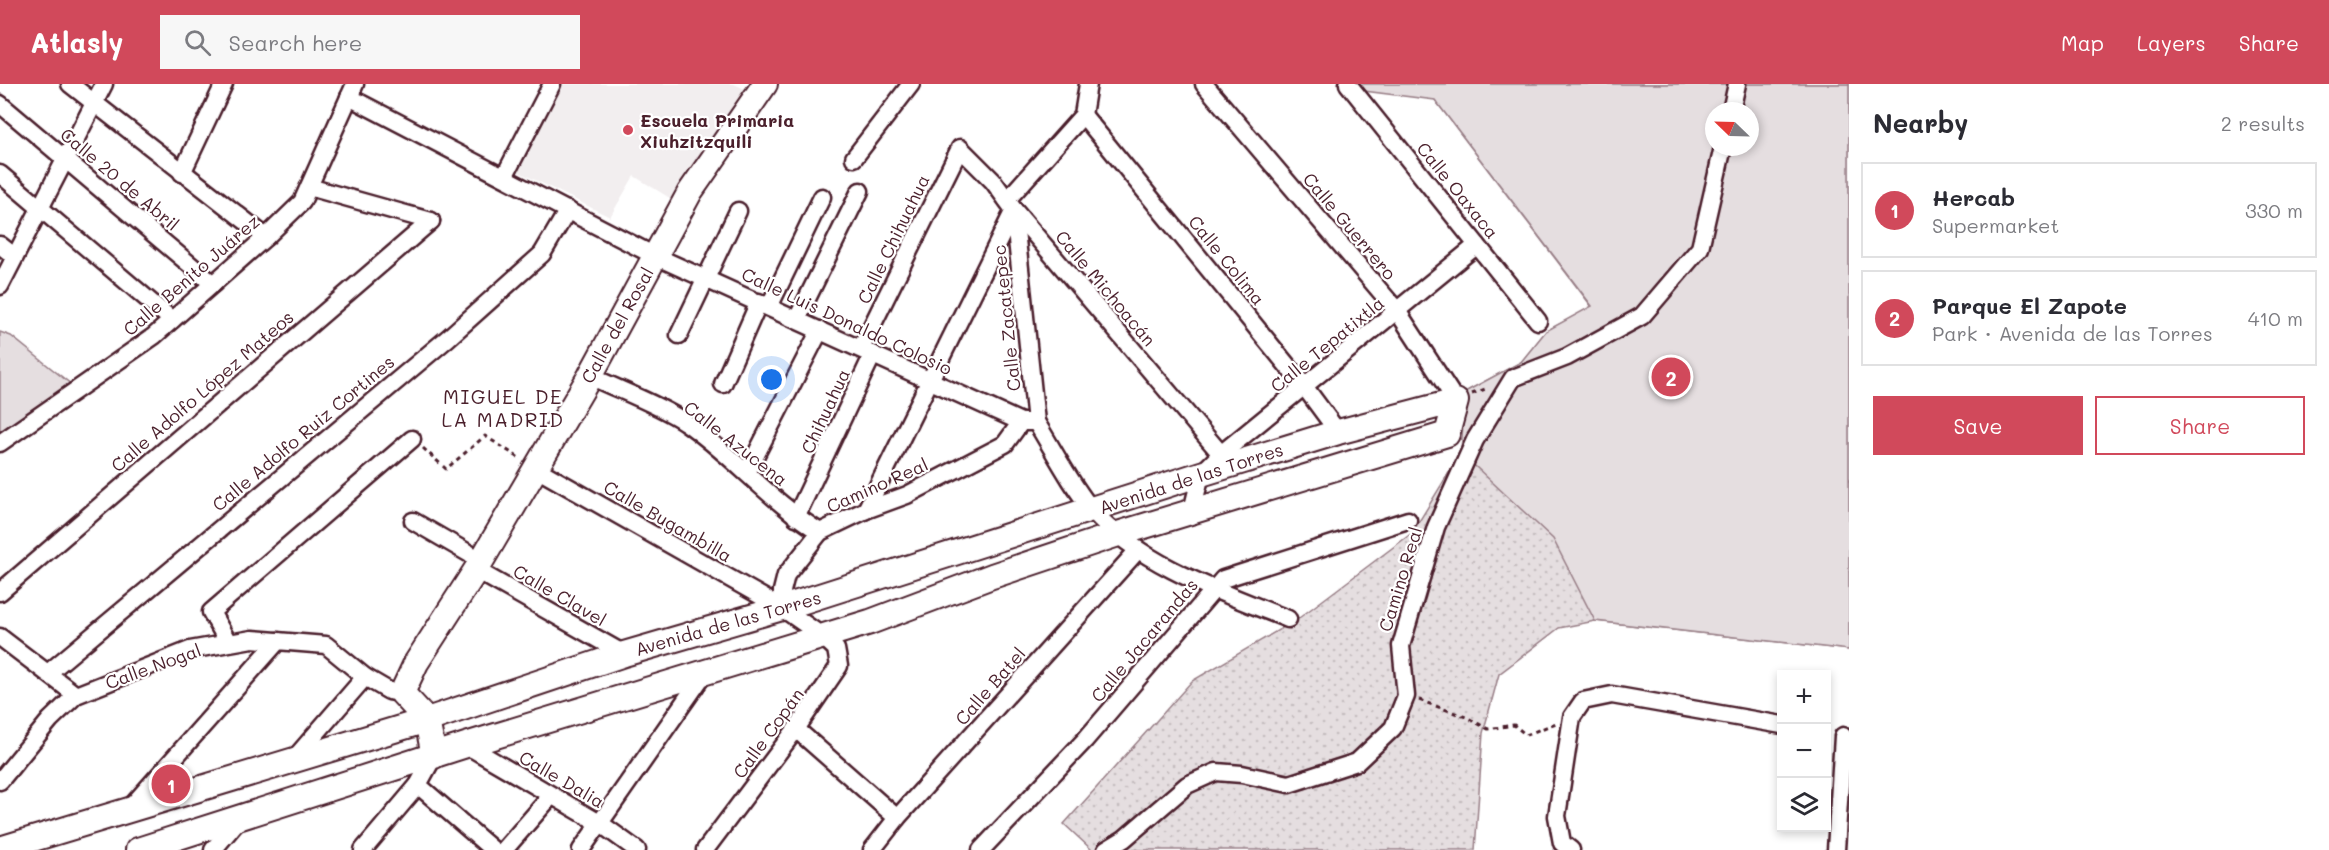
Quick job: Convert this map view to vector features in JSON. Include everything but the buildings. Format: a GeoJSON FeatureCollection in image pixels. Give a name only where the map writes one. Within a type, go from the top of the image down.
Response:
{"type":"FeatureCollection","features":[{"type":"Feature","properties":{"kind":"street"},"geometry":{"type":"LineString","coordinates":[[70,84],[266,237]]}},
{"type":"Feature","properties":{"kind":"street"},"geometry":{"type":"LineString","coordinates":[[0,286],[104,84]]}},
{"type":"Feature","properties":{"kind":"street"},"geometry":{"type":"LineString","coordinates":[[182,173],[224,84]]}},
{"type":"Feature","properties":{"kind":"street"},"geometry":{"type":"LineString","coordinates":[[504,177],[552,84]]}},
{"type":"Feature","properties":{"kind":"street","name":"Calle del Rosal"},"geometry":{"type":"LineString","coordinates":[[402,693],[416,663],[479,565],[590,376],[690,192],[765,84]]}},
{"type":"Feature","properties":{"kind":"street"},"geometry":{"type":"LineString","coordinates":[[866,510],[930,382],[1010,205],[1083,115],[1088,84]]}},
{"type":"Feature","properties":{"kind":"street","name":"Calle Guerrero"},"geometry":{"type":"LineString","coordinates":[[1204,84],[1398,312],[1456,401]]}},
{"type":"Feature","properties":{"kind":"street","name":"Calle Oaxaca"},"geometry":{"type":"LineString","coordinates":[[1348,84],[1538,321]]}},
{"type":"Feature","properties":{"kind":"street"},"geometry":{"type":"LineString","coordinates":[[1733,102],[1737,84]]}},
{"type":"Feature","properties":{"kind":"street"},"geometry":{"type":"LineString","coordinates":[[854,158],[905,86]]}},
{"type":"Feature","properties":{"kind":"street","name":"Calle Luis Donaldo Colosio"},"geometry":{"type":"LineString","coordinates":[[352,91],[504,177],[656,256],[867,351],[930,382],[1029,422]]}},
{"type":"Feature","properties":{"kind":"street","name":"Calle Benito Juárez"},"geometry":{"type":"LineString","coordinates":[[0,443],[154,336],[302,202],[352,91]]}},
{"type":"Feature","properties":{"kind":"street","name":"Calle 20 de Abril"},"geometry":{"type":"LineString","coordinates":[[0,104],[213,284]]}},
{"type":"Feature","properties":{"kind":"street","name":"Calle Colima"},"geometry":{"type":"LineString","coordinates":[[1083,115],[1305,386],[1338,432]]}},
{"type":"Feature","properties":{"kind":"street","name":"Calle Michoacán"},"geometry":{"type":"LineString","coordinates":[[960,148],[993,181],[1010,205],[1221,454]]}},
{"type":"Feature","properties":{"kind":"street","name":"Calle Chihuahua"},"geometry":{"type":"LineString","coordinates":[[867,351],[960,148]]}},
{"type":"Feature","properties":{"kind":"street"},"geometry":{"type":"LineString","coordinates":[[1513,378],[1567,357],[1642,316],[1700,248],[1721,156]]}},
{"type":"Feature","properties":{"kind":"street"},"geometry":{"type":"LineString","coordinates":[[0,174],[42,207],[172,320]]}},
{"type":"Feature","properties":{"kind":"street","name":"Calle Adolfo López Mateos"},"geometry":{"type":"LineString","coordinates":[[0,592],[431,221],[309,187]]}},
{"type":"Feature","properties":{"kind":"street"},"geometry":{"type":"LineString","coordinates":[[797,319],[860,191]]}},
{"type":"Feature","properties":{"kind":"street"},"geometry":{"type":"LineString","coordinates":[[723,384],[822,197]]}},
{"type":"Feature","properties":{"kind":"street","name":"Calle Zacatepec"},"geometry":{"type":"LineString","coordinates":[[1010,205],[1029,422]]}},
{"type":"Feature","properties":{"kind":"street","name":"Calle Adolfo Ruiz Cortines"},"geometry":{"type":"LineString","coordinates":[[48,673],[456,330],[542,254],[568,210]]}},
{"type":"Feature","properties":{"kind":"street"},"geometry":{"type":"LineString","coordinates":[[679,335],[738,211]]}},
{"type":"Feature","properties":{"kind":"street"},"geometry":{"type":"LineString","coordinates":[[0,245],[14,256]]}},
{"type":"Feature","properties":{"kind":"street","name":"Calle Tepatixtla"},"geometry":{"type":"LineString","coordinates":[[1201,474],[1221,454],[1398,312],[1477,245]]}},
{"type":"Feature","properties":{"kind":"street"},"geometry":{"type":"LineString","coordinates":[[747,472],[820,330]]}},
{"type":"Feature","properties":{"kind":"street","name":"Chihuahua"},"geometry":{"type":"LineString","coordinates":[[796,517],[867,351]]}},
{"type":"Feature","properties":{"kind":"street","name":"Calle Azucena"},"geometry":{"type":"LineString","coordinates":[[590,376],[684,422],[747,472],[796,517],[820,532]]}},
{"type":"Feature","properties":{"kind":"street","name":"Camino Real"},"geometry":{"type":"LineString","coordinates":[[1106,850],[1124,839],[1187,785],[1216,772],[1242,774],[1289,784],[1357,762],[1393,728],[1406,696],[1401,646],[1436,527],[1475,440],[1513,378]]}},
{"type":"Feature","properties":{"kind":"street","name":"Avenida de las Torres"},"geometry":{"type":"LineString","coordinates":[[0,849],[428,720],[624,654],[782,608],[1201,474],[1338,432],[1456,401],[1447,434],[1118,534],[822,636],[242,815],[138,850]]}},
{"type":"Feature","properties":{"kind":"street"},"geometry":{"type":"LineString","coordinates":[[1029,422],[1092,510],[1138,550],[1213,589],[1288,619]]}},
{"type":"Feature","properties":{"kind":"street","name":"Camino Real"},"geometry":{"type":"LineString","coordinates":[[782,608],[782,591],[786,575],[820,532],[866,510],[907,495],[1005,444],[1029,422]]}},
{"type":"Feature","properties":{"kind":"street"},"geometry":{"type":"LineString","coordinates":[[228,642],[211,612],[412,439]]}},
{"type":"Feature","properties":{"kind":"street","name":"Calle Bugambilla"},"geometry":{"type":"LineString","coordinates":[[535,468],[782,608],[822,636]]}},
{"type":"Feature","properties":{"kind":"street"},"geometry":{"type":"LineString","coordinates":[[1192,511],[1201,474]]}},
{"type":"Feature","properties":{"kind":"street","name":"Calle Jacarandas"},"geometry":{"type":"LineString","coordinates":[[988,848],[1223,579],[1408,520]]}},
{"type":"Feature","properties":{"kind":"street","name":"Calle Clavel"},"geometry":{"type":"LineString","coordinates":[[413,521],[479,565],[624,654]]}},
{"type":"Feature","properties":{"kind":"street","name":"Calle Batel"},"geometry":{"type":"LineString","coordinates":[[872,850],[897,818],[1138,550]]}},
{"type":"Feature","properties":{"kind":"street","name":"Calle Copán"},"geometry":{"type":"LineString","coordinates":[[705,850],[796,729],[839,666],[836,649],[822,636]]}},
{"type":"Feature","properties":{"kind":"street"},"geometry":{"type":"LineString","coordinates":[[0,638],[76,694]]}},
{"type":"Feature","properties":{"kind":"street","name":"Calle Nogal"},"geometry":{"type":"LineString","coordinates":[[0,781],[50,720],[76,694],[190,650],[228,642],[252,639],[326,645],[365,677],[389,691],[402,693],[428,720]]}},
{"type":"Feature","properties":{"kind":"street"},"geometry":{"type":"LineString","coordinates":[[126,812],[278,641]]}},
{"type":"Feature","properties":{"kind":"street"},"geometry":{"type":"LineString","coordinates":[[581,850],[706,671]]}},
{"type":"Feature","properties":{"kind":"street"},"geometry":{"type":"LineString","coordinates":[[294,759],[365,677]]}},
{"type":"Feature","properties":{"kind":"street"},"geometry":{"type":"LineString","coordinates":[[1571,850],[1562,843],[1557,816],[1572,717],[1583,700],[1612,695],[1777,724]]}},
{"type":"Feature","properties":{"kind":"street"},"geometry":{"type":"LineString","coordinates":[[363,850],[418,785],[434,756],[428,720]]}},
{"type":"Feature","properties":{"kind":"street"},"geometry":{"type":"LineString","coordinates":[[796,729],[897,818]]}},
{"type":"Feature","properties":{"kind":"street"},"geometry":{"type":"LineString","coordinates":[[1831,734],[1846,736],[1836,850]]}},
{"type":"Feature","properties":{"kind":"street","name":"Calle Dalia"},"geometry":{"type":"LineString","coordinates":[[466,745],[601,824],[637,850]]}},
{"type":"Feature","properties":{"kind":"street"},"geometry":{"type":"LineString","coordinates":[[418,785],[493,850]]}},
{"type":"Feature","properties":{"kind":"street"},"geometry":{"type":"LineString","coordinates":[[504,850],[551,796]]}},
{"type":"Feature","properties":{"kind":"street"},"geometry":{"type":"LineString","coordinates":[[213,850],[242,815]]}},
{"type":"Feature","properties":{"kind":"path"},"geometry":{"type":"LineString","coordinates":[[1456,401],[1513,378]]}},
{"type":"Feature","properties":{"kind":"path"},"geometry":{"type":"LineString","coordinates":[[412,439],[446,469],[485,436],[535,468]]}},
{"type":"Feature","properties":{"kind":"path"},"geometry":{"type":"LineString","coordinates":[[1406,696],[1466,717],[1488,729],[1514,725],[1526,735],[1572,717]]}},
{"type":"Feature","properties":{"kind":"shaded area","name":"Escuela Primaria Xiuhzitzquili"},"geometry":{"type":"Polygon","coordinates":[[[563,84],[734,84],[745,89],[673,200],[634,176],[610,217],[517,171],[563,84]]]}},
{"type":"Feature","properties":{"kind":"shaded area"},"geometry":{"type":"Polygon","coordinates":[[[1358,84],[1849,84],[1849,650],[1595,621],[1553,539],[1461,453],[1465,392],[1521,362],[1546,331],[1592,306],[1435,100],[1364,91],[1358,84]]]}},
{"type":"Feature","properties":{"kind":"shaded area"},"geometry":{"type":"Polygon","coordinates":[[[1453,84],[1849,84],[1849,650],[1595,621],[1559,628],[1499,674],[1483,733],[1475,850],[1092,850],[1064,824],[1192,681],[1299,618],[1412,533],[1461,453],[1465,392],[1521,362],[1546,331],[1592,307],[1435,100],[1453,84]]]}},
{"type":"Feature","properties":{"kind":"shaded area"},"geometry":{"type":"Polygon","coordinates":[[[0,332],[11,336],[72,385],[0,437],[0,332]]]}},
{"type":"Feature","properties":{"kind":"place","name":"Escuela Primaria Xiuhzitzquili"},"geometry":{"type":"Point","coordinates":[628,130]}},
{"type":"Feature","properties":{"kind":"place","name":"Parque El Zapote"},"geometry":{"type":"Point","coordinates":[1671,377]}},
{"type":"Feature","properties":{"kind":"place","name":"Hercab"},"geometry":{"type":"Point","coordinates":[171,784]}},
{"type":"Feature","properties":{"kind":"district","name":"MIGUEL DE LA MADRID"},"geometry":{"type":"Point","coordinates":[503,408]}}]}
